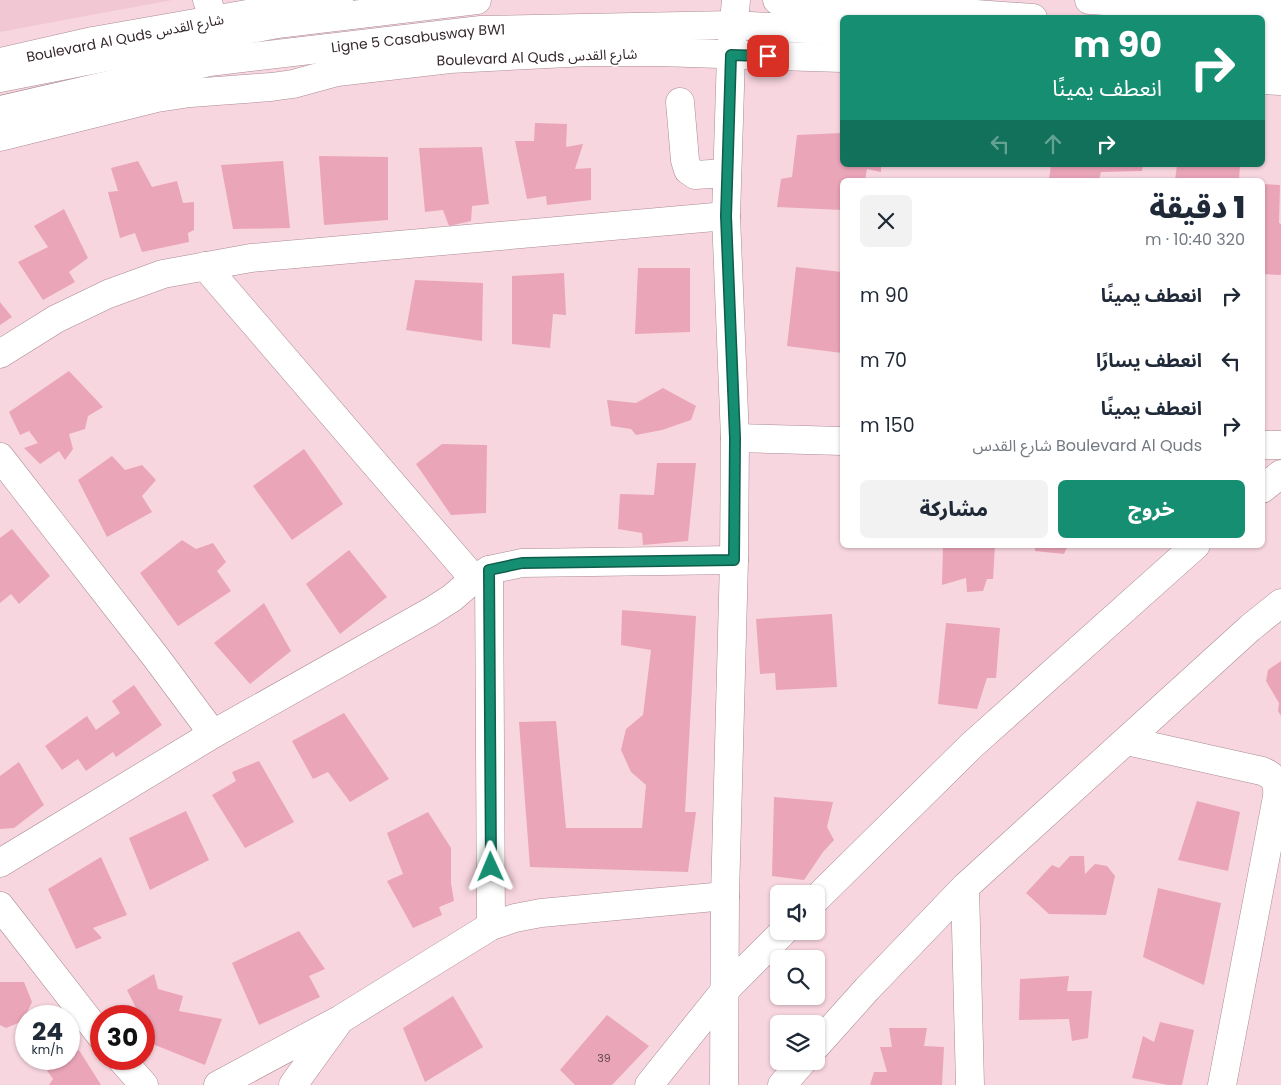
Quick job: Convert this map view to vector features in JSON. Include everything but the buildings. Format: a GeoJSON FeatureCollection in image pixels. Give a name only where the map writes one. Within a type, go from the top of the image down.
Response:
{"type":"FeatureCollection","features":[{"type":"Feature","properties":{"kind":"street","name":"Boulevard Al Quds شارع القدس"},"geometry":{"type":"LineString","coordinates":[[0,62],[93,41],[211,10],[339,0]]}},
{"type":"Feature","properties":{"kind":"street"},"geometry":{"type":"LineString","coordinates":[[0,78],[277,24],[477,0]]}},
{"type":"Feature","properties":{"kind":"street"},"geometry":{"type":"LineString","coordinates":[[777,0],[990,15]]}},
{"type":"Feature","properties":{"kind":"street"},"geometry":{"type":"LineString","coordinates":[[1090,0],[1281,12]]}},
{"type":"Feature","properties":{"kind":"street"},"geometry":{"type":"LineString","coordinates":[[724,1085],[725,896],[734,560],[735,438],[726,216],[734,13]]}},
{"type":"Feature","properties":{"kind":"street","name":"Ligne 5 Casabusway BW1"},"geometry":{"type":"LineString","coordinates":[[0,110],[209,62],[481,30],[734,13],[840,31]]}},
{"type":"Feature","properties":{"kind":"street"},"geometry":{"type":"LineString","coordinates":[[1265,33],[1281,34]]}},
{"type":"Feature","properties":{"kind":"street","name":"Boulevard Al Quds شارع القدس"},"geometry":{"type":"LineString","coordinates":[[0,137],[157,98],[190,93],[271,87],[293,84],[337,72],[450,59],[588,52],[659,52],[840,58]]}},
{"type":"Feature","properties":{"kind":"street"},"geometry":{"type":"LineString","coordinates":[[1265,56],[1281,57]]}},
{"type":"Feature","properties":{"kind":"street"},"geometry":{"type":"LineString","coordinates":[[1265,80],[1281,81]]}},
{"type":"Feature","properties":{"kind":"street"},"geometry":{"type":"LineString","coordinates":[[680,102],[685,160],[688,170],[694,175],[727,173]]}},
{"type":"Feature","properties":{"kind":"street"},"geometry":{"type":"LineString","coordinates":[[0,354],[56,319],[108,294],[163,274],[205,266],[251,258],[726,216]]}},
{"type":"Feature","properties":{"kind":"street"},"geometry":{"type":"LineString","coordinates":[[205,266],[481,574],[492,926]]}},
{"type":"Feature","properties":{"kind":"street"},"geometry":{"type":"LineString","coordinates":[[735,438],[840,441]]}},
{"type":"Feature","properties":{"kind":"street"},"geometry":{"type":"LineString","coordinates":[[1265,445],[1281,445]]}},
{"type":"Feature","properties":{"kind":"street"},"geometry":{"type":"LineString","coordinates":[[0,457],[156,656],[213,734]]}},
{"type":"Feature","properties":{"kind":"street"},"geometry":{"type":"LineString","coordinates":[[1265,487],[1281,474]]}},
{"type":"Feature","properties":{"kind":"street"},"geometry":{"type":"LineString","coordinates":[[825,890],[971,746],[1193,548]]}},
{"type":"Feature","properties":{"kind":"street"},"geometry":{"type":"LineString","coordinates":[[0,863],[213,734],[430,612],[452,598],[481,574],[522,563],[734,560]]}},
{"type":"Feature","properties":{"kind":"street"},"geometry":{"type":"LineString","coordinates":[[825,1036],[867,989],[965,887],[1250,628],[1281,603]]}},
{"type":"Feature","properties":{"kind":"street"},"geometry":{"type":"LineString","coordinates":[[1127,741],[1262,771],[1275,779],[1278,787],[1222,1085]]}},
{"type":"Feature","properties":{"kind":"street"},"geometry":{"type":"LineString","coordinates":[[965,887],[970,1085]]}},
{"type":"Feature","properties":{"kind":"street"},"geometry":{"type":"LineString","coordinates":[[218,1085],[341,1019],[492,926],[515,918],[541,913],[725,896]]}},
{"type":"Feature","properties":{"kind":"street"},"geometry":{"type":"LineString","coordinates":[[0,906],[90,1022]]}},
{"type":"Feature","properties":{"kind":"street"},"geometry":{"type":"LineString","coordinates":[[649,1085],[726,989],[775,940]]}},
{"type":"Feature","properties":{"kind":"street"},"geometry":{"type":"LineString","coordinates":[[293,1085],[341,1019]]}},
{"type":"Feature","properties":{"kind":"street"},"geometry":{"type":"LineString","coordinates":[[131,1070],[144,1085]]}},
{"type":"Feature","properties":{"kind":"street"},"geometry":{"type":"LineString","coordinates":[[782,1085],[795,1070]]}},
{"type":"Feature","properties":{"kind":"shaded area"},"geometry":{"type":"Polygon","coordinates":[[[0,0],[172,0],[0,32],[0,0]]]}},
{"type":"Feature","properties":{"kind":"route"},"geometry":{"type":"LineString","coordinates":[[491,867],[489,570],[522,563],[734,560],[735,438],[726,216],[731,55],[768,56]]}}]}
